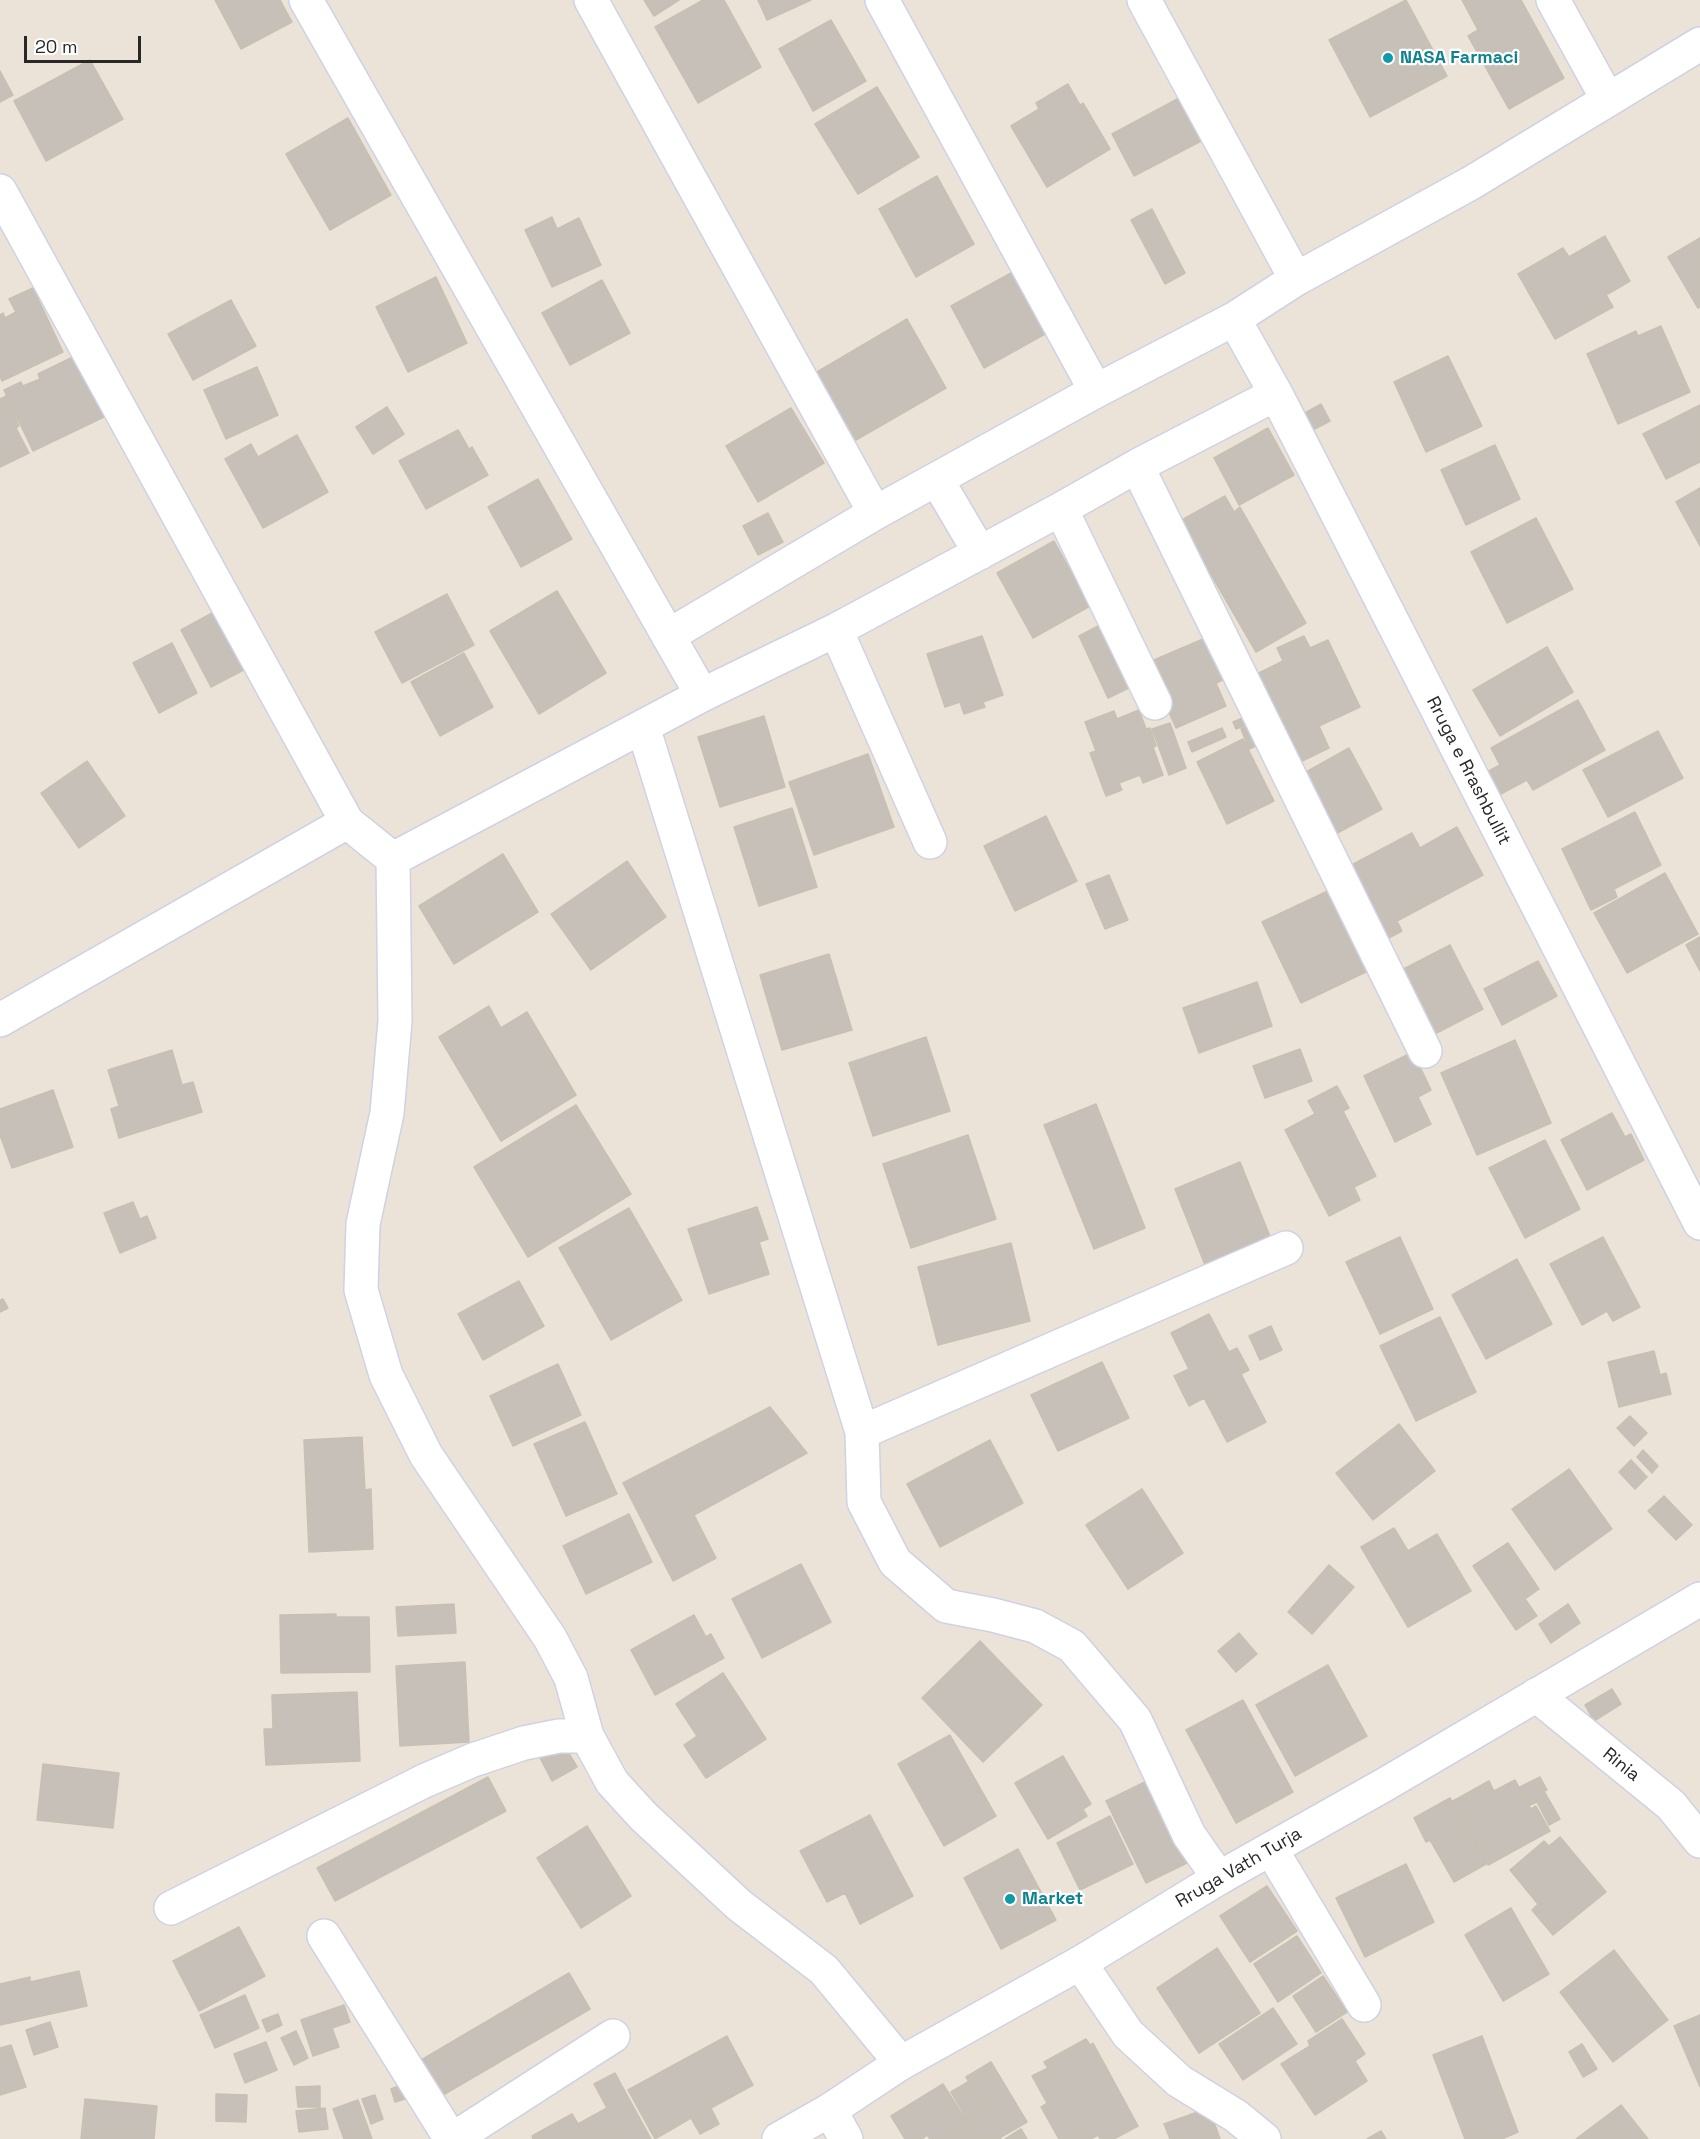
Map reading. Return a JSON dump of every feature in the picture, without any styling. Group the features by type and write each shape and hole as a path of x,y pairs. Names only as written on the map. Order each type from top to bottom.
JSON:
{"street":[{"path":"306,0 702,695"},
{"path":"591,0 875,513"},
{"path":"882,0 1096,391"},
{"path":"1144,0 1296,279"},
{"path":"1553,0 1608,100"},
{"path":"668,636 875,513 1096,391 1234,319 1296,279 1471,183 1700,44"},
{"path":"0,191 347,822 393,859"},
{"name":"Rruga e Rrashbullit","path":"1234,319 1276,394 1700,1223"},
{"path":"393,859 702,695 836,630 1137,466 1276,394"},
{"path":"1137,466 1425,1051"},
{"path":"937,480 980,553"},
{"path":"1061,509 1155,703"},
{"path":"836,630 930,842"},
{"path":"643,728 862,1432 864,1502 895,1562 946,1606 1035,1626 1071,1646 1134,1720 1189,1835 1219,1878"},
{"path":"0,1020 347,822"},
{"path":"393,859 395,1021 387,1113 363,1224 361,1290 386,1375 421,1445 550,1638 571,1678 587,1737 612,1782 643,1816 739,1905 825,1970 901,2063"},
{"path":"862,1432 1286,1248"},
{"name":"Rruga Vath Turja","path":"779,2139 830,2110 901,2063 1080,1963 1219,1878 1700,1599"},
{"name":"Rinia","path":"1536,1695 1671,1805 1700,1841"},
{"path":"171,1908 424,1781 473,1760 524,1743 559,1736 587,1737"},
{"path":"1271,1849 1364,2005"},
{"path":"324,1936 452,2139 613,2036"},
{"path":"1080,1963 1128,2034 1179,2081 1236,2116 1264,2139"},
{"path":"830,2110 846,2139"}],"building":[{"path":"215,0 280,0 292,22 241,49"},
{"path":"644,0 679,0 654,16"},
{"path":"703,0 724,0 761,67 698,103 655,27"},
{"path":"758,0 811,0 767,20"},
{"name":"NASA Farmaci","path":"1406,0 1447,76 1370,117 1329,40"},
{"path":"1462,0 1521,0 1564,78 1509,109 1468,36 1478,30"},
{"path":"831,20 866,81 813,111 779,49"},
{"path":"90,60 123,119 46,161 14,101"},
{"path":"0,71 13,95 0,102"},
{"path":"1068,84 1080,105 1083,103 1110,149 1047,187 1011,126 1039,109 1036,103"},
{"path":"877,87 919,157 858,194 815,124"},
{"path":"1183,96 1205,139 1134,176 1112,134"},
{"path":"348,118 391,195 330,230 286,154"},
{"path":"937,176 974,244 916,277 879,209"},
{"path":"1152,209 1185,273 1165,284 1131,220"},
{"path":"552,217 557,229 579,218 601,265 552,287 525,230"},
{"path":"1605,236 1630,281 1606,295 1613,307 1555,339 1518,274 1563,248 1569,257"},
{"path":"1700,238 1700,307 1698,308 1668,257"},
{"path":"1011,273 1045,334 984,368 951,306"},
{"path":"436,277 467,343 408,372 376,307"},
{"path":"602,280 630,333 570,365 542,313"},
{"path":"33,288 63,352 2,381 0,376 0,315 3,313 5,318 16,312 9,299"},
{"path":"231,300 256,346 193,380 168,334"},
{"path":"907,319 946,388 856,440 817,372"},
{"path":"1661,326 1690,392 1618,424 1587,354 1636,331 1638,336"},
{"path":"77,355 106,416 33,451 4,390 21,382 23,386 40,379 38,374"},
{"path":"1448,356 1482,426 1426,452 1394,382"},
{"path":"257,367 278,415 226,439 204,390"},
{"path":"6,396 19,426 16,428 29,453 0,467 0,399"},
{"path":"1321,404 1330,421 1307,433 1298,417"},
{"path":"1700,405 1700,462 1666,479 1643,434"},
{"path":"387,407 404,434 373,454 356,427"},
{"path":"791,408 824,463 758,502 726,446"},
{"path":"1268,428 1294,475 1239,505 1214,458"},
{"path":"458,430 469,449 472,447 488,475 426,509 399,461"},
{"path":"297,435 328,492 263,528 225,459 251,444 258,457"},
{"path":"1495,445 1520,499 1466,525 1441,470"},
{"path":"538,479 572,539 521,567 488,507"},
{"path":"1700,488 1700,546 1676,502"},
{"path":"1225,496 1234,512 1240,507 1306,623 1256,652 1180,521"},
{"path":"768,513 783,542 758,555 743,526"},
{"path":"1536,518 1573,589 1507,623 1471,552"},
{"path":"1054,541 1090,606 1033,638 997,573"},
{"path":"557,591 606,673 539,714 490,631"},
{"path":"447,594 474,645 402,683 375,632"},
{"path":"225,606 255,664 211,687 181,630"},
{"path":"1104,623 1133,686 1108,698 1079,636"},
{"path":"982,636 1003,695 983,702 985,707 964,714 960,702 945,707 927,654"},
{"path":"1210,636 1219,655 1213,658 1223,680 1216,683 1226,706 1176,728 1147,663"},
{"path":"1304,636 1310,648 1328,640 1360,707 1319,726 1329,748 1298,763 1257,674 1283,661 1277,648"},
{"path":"172,643 197,693 159,713 133,663"},
{"path":"1547,647 1573,692 1500,736 1473,690"},
{"path":"464,653 493,707 440,736 411,682"},
{"path":"1578,700 1605,750 1533,790 1527,780 1497,796 1485,773 1500,765 1491,748"},
{"path":"1139,710 1146,729 1150,728 1156,746 1153,747 1163,775 1143,783 1140,775 1119,783 1122,790 1106,796 1090,753 1096,751 1085,722 1114,711 1117,719"},
{"path":"1252,714 1255,721 1236,729 1233,722"},
{"path":"764,716 785,787 720,807 698,737"},
{"path":"1256,722 1265,742 1249,749 1241,729"},
{"path":"1170,723 1186,768 1169,775 1152,729"},
{"path":"1222,728 1226,737 1192,752 1188,742"},
{"path":"1658,731 1683,778 1608,817 1583,770"},
{"path":"1243,739 1274,801 1227,824 1197,762"},
{"path":"1349,748 1382,809 1330,837 1297,777"},
{"path":"868,754 894,827 814,855 789,782"},
{"path":"87,761 125,816 79,848 41,793"},
{"path":"792,808 817,887 759,906 734,827"},
{"path":"1635,812 1661,865 1614,889 1617,897 1591,910 1562,849"},
{"path":"1046,816 1077,881 1015,911 984,846"},
{"path":"1457,827 1483,875 1397,921 1402,931 1383,941 1344,869 1412,833 1420,848"},
{"path":"503,854 538,912 454,964 419,906"},
{"path":"627,861 666,917 591,970 551,914"},
{"path":"1665,873 1698,934 1627,973 1594,913"},
{"path":"1109,875 1128,920 1105,929 1086,884"},
{"path":"1332,889 1370,970 1301,1003 1262,922"},
{"path":"1700,937 1700,971 1686,945"},
{"path":"1450,945 1483,1009 1425,1039 1392,975"},
{"path":"829,954 852,1030 782,1050 760,975"},
{"path":"1538,961 1557,996 1502,1025 1484,989"},
{"path":"1257,982 1272,1026 1199,1053 1183,1008"},
{"path":"489,1006 501,1028 527,1012 576,1095 501,1141 439,1037"},
{"path":"926,1037 950,1111 873,1136 849,1063"},
{"path":"1515,1040 1551,1123 1477,1155 1441,1073"},
{"path":"1300,1049 1312,1081 1265,1098 1253,1066"},
{"path":"172,1050 182,1085 193,1082 202,1112 119,1138 111,1109 119,1106 108,1070"},
{"path":"1413,1052 1431,1090 1418,1097 1431,1124 1395,1142 1364,1076"},
{"path":"1337,1086 1349,1108 1343,1111 1376,1176 1354,1187 1360,1200 1329,1216 1285,1130 1315,1114 1308,1101"},
{"path":"53,1090 73,1147 12,1168 0,1135 0,1109"},
{"path":"1096,1104 1145,1228 1094,1249 1044,1125"},
{"path":"576,1105 631,1194 528,1257 474,1167"},
{"path":"1612,1113 1625,1137 1631,1134 1644,1160 1587,1190 1561,1140"},
{"path":"968,1135 996,1219 911,1248 883,1164"},
{"path":"1545,1140 1580,1209 1525,1238 1489,1168"},
{"path":"1240,1162 1273,1244 1207,1270 1175,1189"},
{"path":"133,1202 140,1219 147,1216 156,1238 120,1253 104,1213"},
{"path":"757,1207 768,1239 759,1242 769,1274 709,1294 688,1229"},
{"path":"629,1208 682,1300 611,1340 559,1248"},
{"path":"1400,1237 1433,1309 1380,1334 1346,1262"},
{"path":"1603,1237 1640,1307 1613,1321 1607,1311 1582,1325 1550,1264"},
{"path":"1011,1243 1030,1321 938,1345 918,1267"},
{"path":"1517,1259 1552,1324 1486,1359 1452,1295"},
{"path":"519,1281 544,1326 483,1360 458,1314"},
{"path":"3,1299 8,1308 0,1312 0,1300"},
{"path":"1209,1314 1229,1352 1237,1348 1249,1370 1241,1374 1266,1422 1227,1442 1204,1398 1189,1406 1174,1376 1189,1369 1171,1333"},
{"path":"1440,1317 1476,1392 1416,1421 1380,1346"},
{"path":"1271,1326 1282,1350 1260,1360 1249,1336"},
{"path":"1654,1351 1660,1375 1666,1373 1671,1394 1619,1407 1608,1362"},
{"path":"1102,1362 1129,1418 1058,1451 1031,1395"},
{"path":"558,1364 581,1415 513,1446 490,1396"},
{"path":"770,1407 807,1453 694,1515 716,1558 673,1581 623,1483"},
{"path":"1630,1416 1647,1433 1634,1446 1617,1428"},
{"path":"585,1422 617,1494 566,1516 534,1444"},
{"path":"1399,1424 1435,1471 1373,1520 1336,1473"},
{"path":"362,1437 365,1490 371,1489 373,1549 309,1552 304,1440"},
{"path":"990,1440 1023,1503 940,1547 907,1484"},
{"path":"1643,1450 1658,1466 1652,1473 1637,1457"},
{"path":"1631,1460 1647,1477 1635,1489 1619,1472"},
{"path":"1569,1469 1612,1529 1555,1570 1512,1509"},
{"path":"1142,1489 1183,1553 1128,1589 1086,1525"},
{"path":"1664,1496 1692,1525 1676,1540 1648,1511"},
{"path":"629,1514 652,1562 586,1594 563,1546"},
{"path":"1394,1528 1408,1551 1437,1534 1471,1591 1408,1627 1361,1547"},
{"path":"1508,1543 1539,1589 1525,1599 1537,1616 1516,1630 1473,1566"},
{"path":"801,1564 831,1622 762,1658 732,1599"},
{"path":"1329,1565 1354,1587 1312,1634 1288,1612"},
{"path":"454,1604 456,1633 398,1636 396,1607"},
{"path":"1568,1604 1580,1623 1551,1643 1539,1624"},
{"path":"336,1614 336,1617 369,1617 370,1672 281,1673 280,1615"},
{"path":"694,1615 706,1637 711,1634 724,1658 655,1695 631,1650"},
{"path":"1239,1633 1257,1654 1236,1672 1218,1651"},
{"path":"980,1641 1042,1705 983,1762 922,1698"},
{"path":"465,1662 469,1742 400,1746 396,1666"},
{"path":"1328,1665 1367,1736 1295,1776 1256,1705"},
{"path":"723,1673 766,1739 706,1778 684,1745 697,1736 676,1704"},
{"path":"1612,1689 1621,1704 1594,1721 1585,1705"},
{"path":"357,1692 360,1761 266,1765 264,1729 273,1729 272,1695"},
{"path":"1243,1700 1293,1792 1236,1823 1186,1730"},
{"path":"950,1735 996,1816 944,1846 898,1764"},
{"path":"567,1750 577,1767 552,1781 538,1754"},
{"path":"1063,1756 1091,1804 1083,1809 1087,1816 1048,1839 1015,1783"},
{"path":"43,1764 119,1773 113,1828 37,1820"},
{"path":"488,1777 506,1811 335,1901 317,1868"},
{"path":"1540,1777 1547,1790 1544,1791 1560,1819 1549,1825 1537,1802 1530,1805 1520,1787"},
{"path":"1515,1780 1531,1809 1536,1806 1550,1831 1488,1865 1453,1801 1489,1781 1494,1791"},
{"path":"1147,1781 1187,1863 1146,1883 1106,1801"},
{"path":"1450,1798 1486,1864 1454,1882 1430,1840 1426,1842 1414,1818"},
{"path":"870,1815 913,1896 860,1924 845,1893 827,1902 800,1851"},
{"path":"1110,1816 1133,1864 1080,1890 1057,1843"},
{"path":"587,1826 631,1896 581,1928 537,1858"},
{"path":"1560,1837 1606,1892 1553,1935 1532,1910 1538,1904 1510,1870 1544,1841 1549,1846"},
{"name":"Market","path":"1018,1849 1056,1920 1001,1949 964,1878"},
{"path":"1406,1864 1434,1922 1365,1957 1336,1898"},
{"path":"1267,1886 1297,1931 1250,1962 1220,1916"},
{"path":"1511,1908 1549,1974 1503,2001 1465,1935"},
{"path":"239,1927 265,1976 199,2011 173,1961"},
{"path":"1297,1936 1321,1973 1278,2002 1254,1964"},
{"path":"1217,1948 1260,2013 1199,2053 1157,1988"},
{"path":"1614,1950 1668,2020 1613,2062 1560,1992"},
{"path":"79,1971 87,2006 0,2025 0,1984 30,1977 30,1982"},
{"path":"569,1973 590,2009 438,2098 416,2063"},
{"path":"1323,1976 1347,2012 1316,2032 1293,1996"},
{"path":"245,1995 259,2028 215,2048 200,2015"},
{"path":"344,2005 350,2022 332,2028 339,2047 313,2056 301,2020"},
{"path":"1273,2008 1297,2044 1243,2080 1219,2044"},
{"path":"278,2014 282,2025 267,2032 262,2020"},
{"path":"1700,2015 1700,2087 1674,2026"},
{"path":"1342,2019 1365,2054 1355,2061 1367,2081 1315,2115 1281,2064 1310,2046 1308,2041"},
{"path":"50,2022 58,2047 34,2055 26,2030"},
{"path":"296,2031 308,2058 294,2065 281,2038"},
{"path":"727,2036 753,2085 711,2108 719,2124 700,2134 691,2118 655,2139 628,2090"},
{"path":"1482,2036 1518,2132 1502,2139 1465,2139 1433,2055"},
{"path":"1086,2039 1090,2045 1093,2043 1138,2126 1114,2139 1100,2139 1098,2135 1091,2139 1059,2139 1041,2107 1047,2103 1032,2076 1048,2068 1044,2062"},
{"path":"266,2042 277,2070 245,2083 234,2054"},
{"path":"1582,2044 1597,2069 1583,2077 1569,2052"},
{"path":"11,2045 26,2087 0,2095 0,2048"},
{"path":"991,2062 1027,2122 1001,2137 966,2077"},
{"path":"615,2073 651,2139 533,2139 532,2136 572,2114 578,2124 607,2108 594,2084"},
{"path":"968,2082 1000,2139 979,2139 951,2092"},
{"path":"943,2084 978,2139 930,2139 927,2135 922,2139 905,2139 891,2116"},
{"path":"401,2085 405,2099 395,2102 391,2089"},
{"path":"320,2086 320,2107 298,2107 296,2087"},
{"path":"216,2094 247,2095 246,2122 216,2121"},
{"path":"375,2095 383,2119 371,2124 362,2099"},
{"path":"85,2099 157,2106 154,2139 81,2139"},
{"path":"358,2100 372,2139 344,2139 333,2109"},
{"path":"1621,2105 1648,2139 1576,2139"},
{"path":"325,2108 328,2129 299,2132 296,2111"},
{"path":"1209,2108 1220,2139 1170,2139 1164,2124"},
{"path":"1021,2129 1027,2139 1005,2139"},
{"path":"1381,2131 1386,2139 1367,2139"}],"place":[{"name":"NASA Farmaci","path":"1388,58"},
{"name":"Market","path":"1010,1899"}]}
